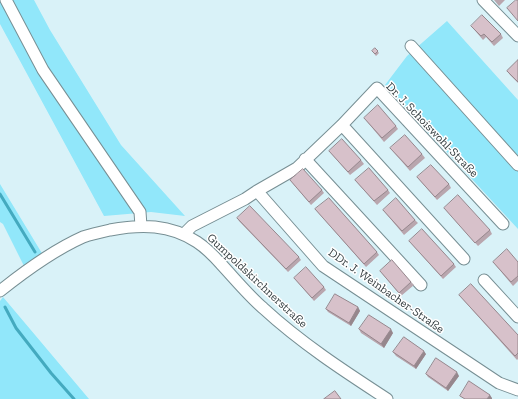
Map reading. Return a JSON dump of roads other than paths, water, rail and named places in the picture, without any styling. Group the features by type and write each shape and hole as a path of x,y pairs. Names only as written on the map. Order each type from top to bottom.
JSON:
{"street":[{"path":"6,0 43,70 140,212 141,226"},
{"path":"483,0 518,36"},
{"path":"411,46 518,165"},
{"name":"Dr. J. Schoiswohl-Straße","path":"184,234 192,226 245,199 297,168 342,125 377,88 503,224"},
{"path":"342,125 464,259"},
{"path":"306,160 421,284"},
{"name":"DDr. J. Weinbacher-Straße","path":"257,191 323,266 499,383 518,390"},
{"name":"Gumpoldskirchnerstraße","path":"0,291 52,253 84,237 122,228 141,226 158,227 184,234 209,252 262,307 295,336 387,399"},
{"path":"484,280 518,316"}],"waterway":[{"path":"0,194 35,252"},
{"path":"5,307 16,328 51,373 74,399"}]}
